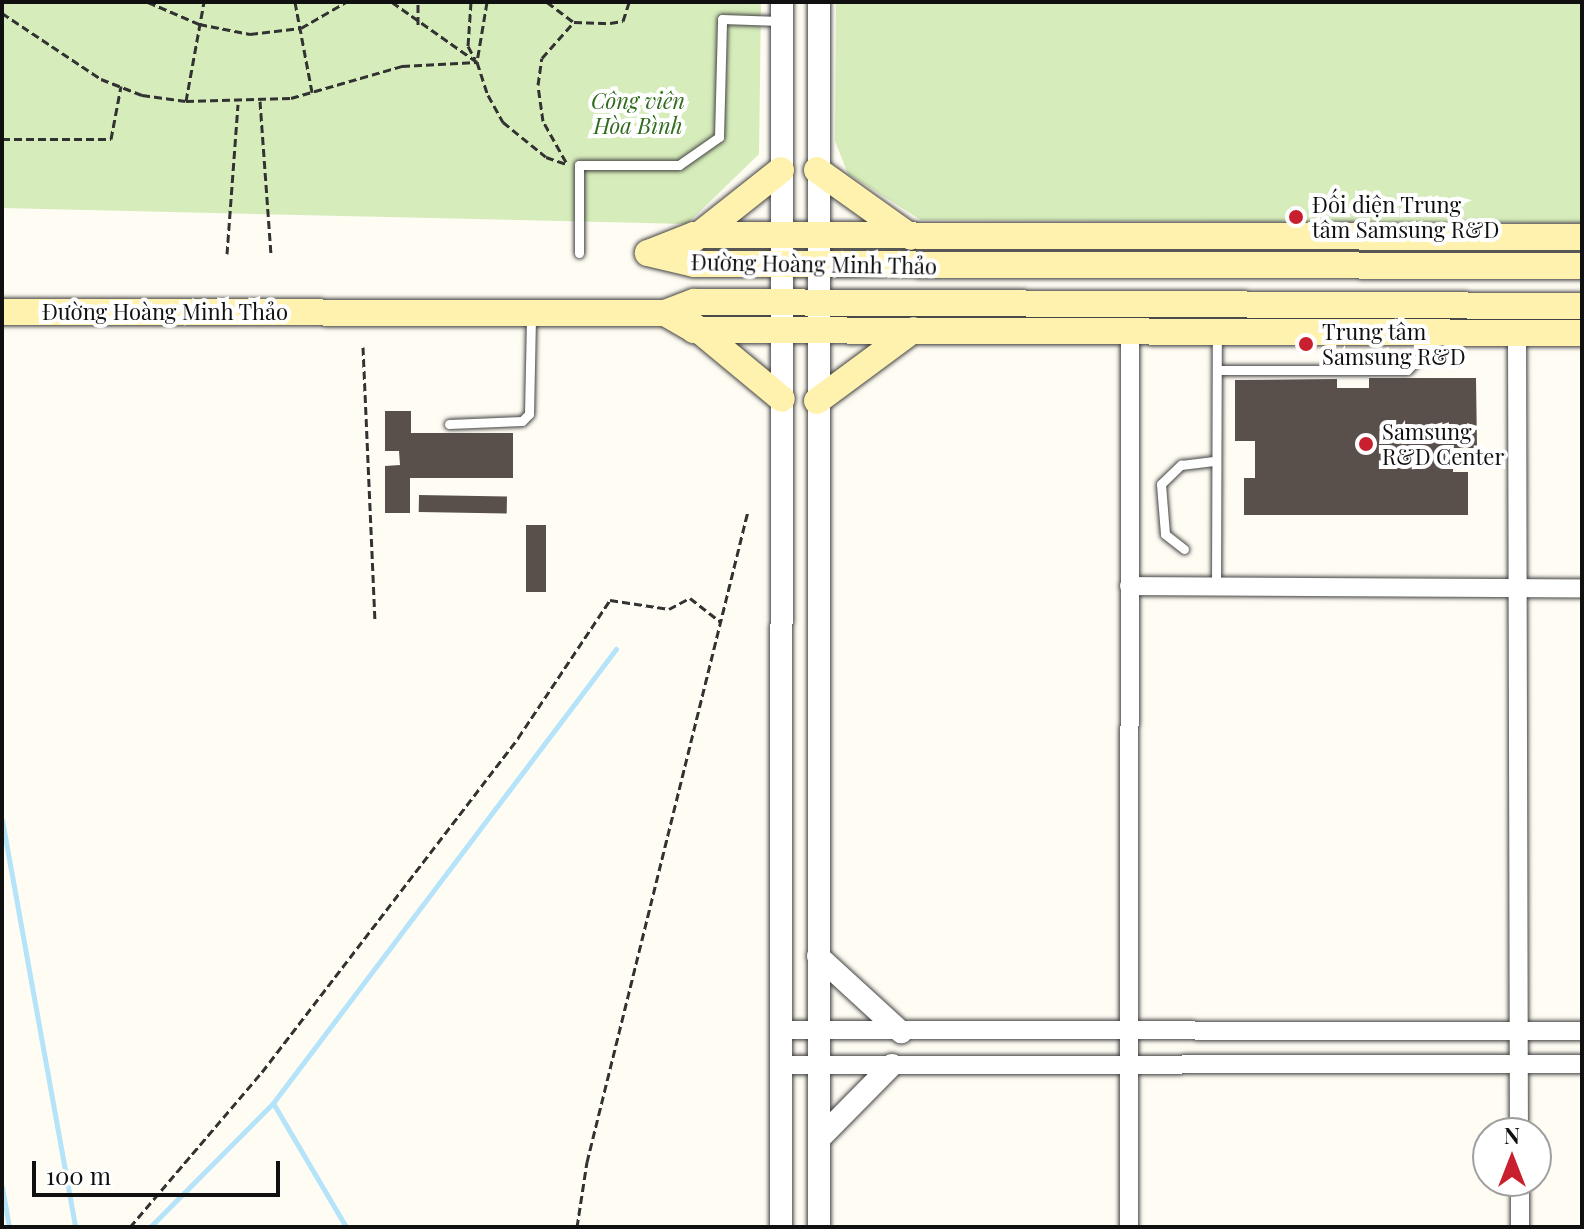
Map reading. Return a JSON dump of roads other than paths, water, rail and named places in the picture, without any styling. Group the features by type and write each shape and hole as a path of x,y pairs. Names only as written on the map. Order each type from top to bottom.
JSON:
{"main road":[{"path":"694,330 694,235 781,170"},
{"path":"817,170 911,237 911,267"},
{"name":"Đường Hoàng Minh Thảo","path":"1582,237 694,235 648,253 694,264 911,267 1582,266"},
{"name":"Đường Hoàng Minh Thảo","path":"2,312 665,313 694,302 1582,306"},
{"path":"913,305 913,332"},
{"path":"665,313 694,330 782,399"},
{"path":"694,330 1582,333"},
{"path":"817,401 913,332"}],"street":[{"path":"819,2 819,1227"},
{"path":"781,1227 782,12"},
{"path":"1129,1227 1130,332"},
{"path":"1517,333 1519,1117"},
{"path":"1129,586 1582,588"},
{"path":"818,956 901,1032"},
{"path":"782,1030 1582,1031"},
{"path":"782,1065 1582,1064"},
{"path":"819,1139 892,1065"},
{"path":"1520,1197 1520,1227"}],"lane":[{"path":"579,253 574,165 679,165 719,137 722,19 782,12"},
{"path":"449,424 522,421 529,414 531,314"},
{"path":"1216,586 1217,332"},
{"path":"1217,370 1407,370 1442,333"},
{"path":"1184,549 1165,534 1161,484 1181,465 1216,461"}],"waterway":[{"path":"150,1227 273,1103 616,649"},
{"path":"2,820 75,1227"},
{"path":"273,1103 346,1227"},
{"path":"2,1187 9,1227"}],"place":[{"name":"Đối diện Trung tâm Samsung R&D","path":"1296,217"},
{"name":"Trung tâm Samsung R&D","path":"1306,344"},
{"name":"Samsung R&D Center","path":"1366,444"}],"park label":[{"name":"Công viên Hòa Bình","path":"638,112"}]}
